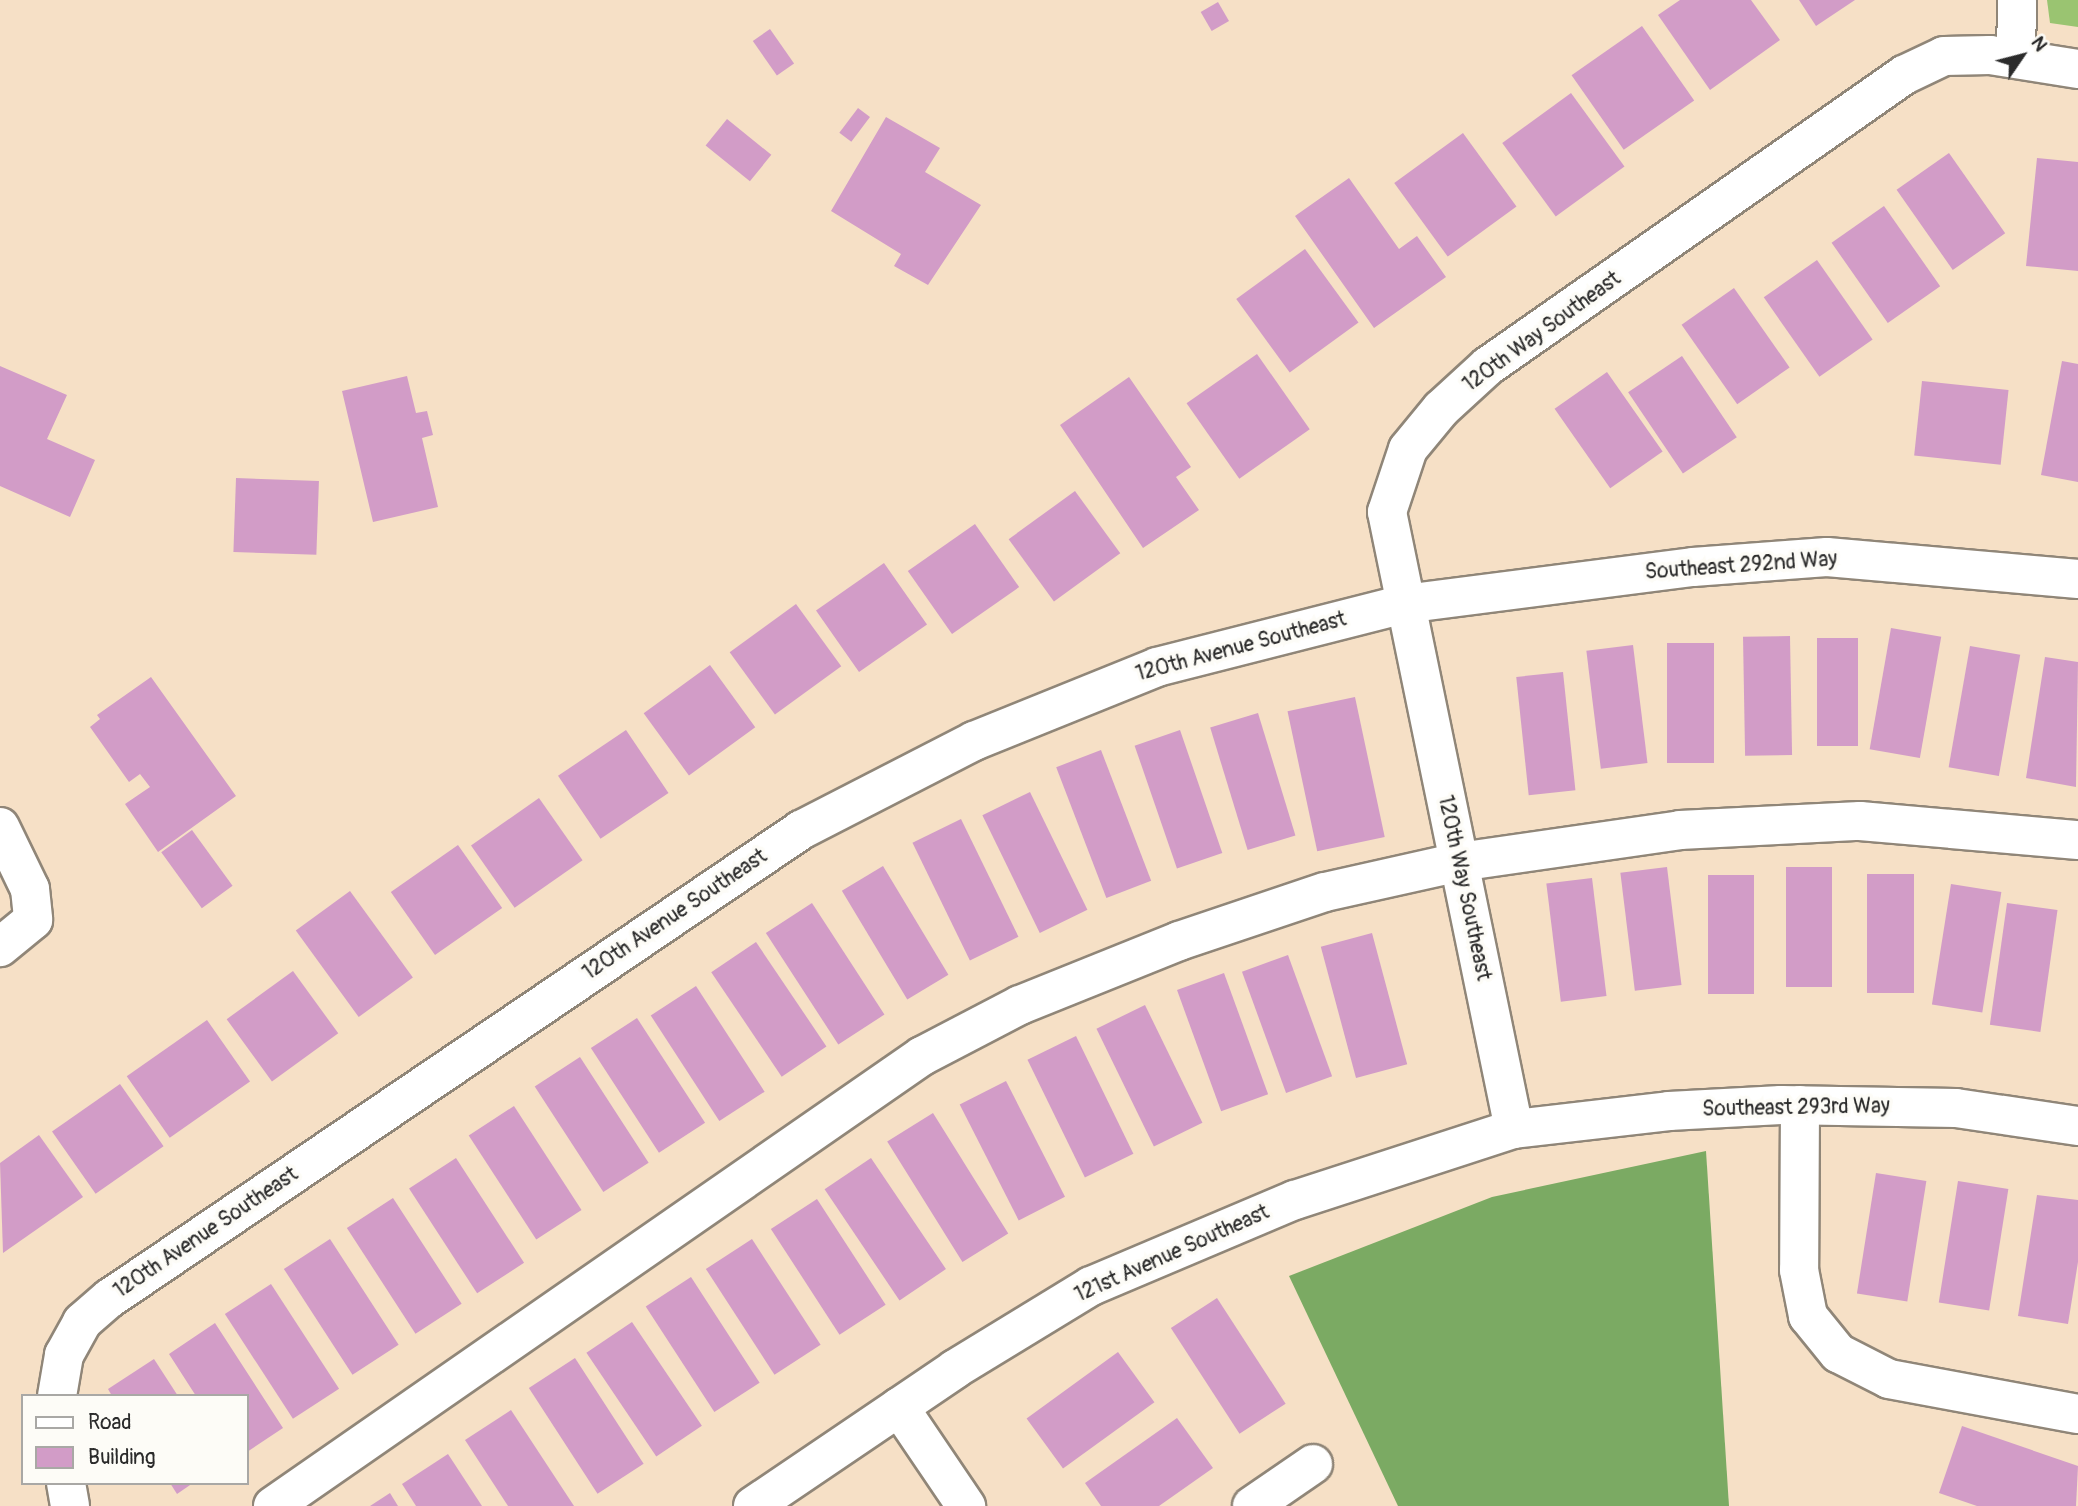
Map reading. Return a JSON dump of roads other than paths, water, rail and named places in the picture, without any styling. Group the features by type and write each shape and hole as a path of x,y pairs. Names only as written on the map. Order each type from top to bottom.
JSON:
{"street":[{"path":"2016,58 2017,0"},
{"name":"120th Way Southeast","path":"1514,1129 1387,512 1395,478 1408,449 1441,409 1488,366 1904,75 1944,56 2016,58 2078,69"},
{"name":"Southeast 292nd Way","path":"1404,604 1693,567 1827,557 2078,579"},
{"name":"120th Avenue Southeast","path":"57,1394 64,1355 82,1322 110,1298 802,830 974,741 1157,667 1404,604"},
{"path":"273,1506 922,1056 1020,1005 1179,941 1325,892 1459,862 1680,830 1860,821 2078,841"},
{"path":"0,827 30,889 33,920 0,947"},
{"path":"1800,1105 1799,1269 1808,1316 1838,1353 1889,1379 2078,1414"},
{"name":"Southeast 293rd Way","path":"1514,1129 1669,1111 1800,1105 1956,1108 2078,1126"},
{"name":"121st Avenue Southeast","path":"753,1506 899,1407 1091,1286 1166,1252 1295,1200 1514,1129"},
{"path":"899,1407 966,1506"},
{"path":"1252,1506 1313,1464"},
{"path":"66,1485 70,1506"}]}
